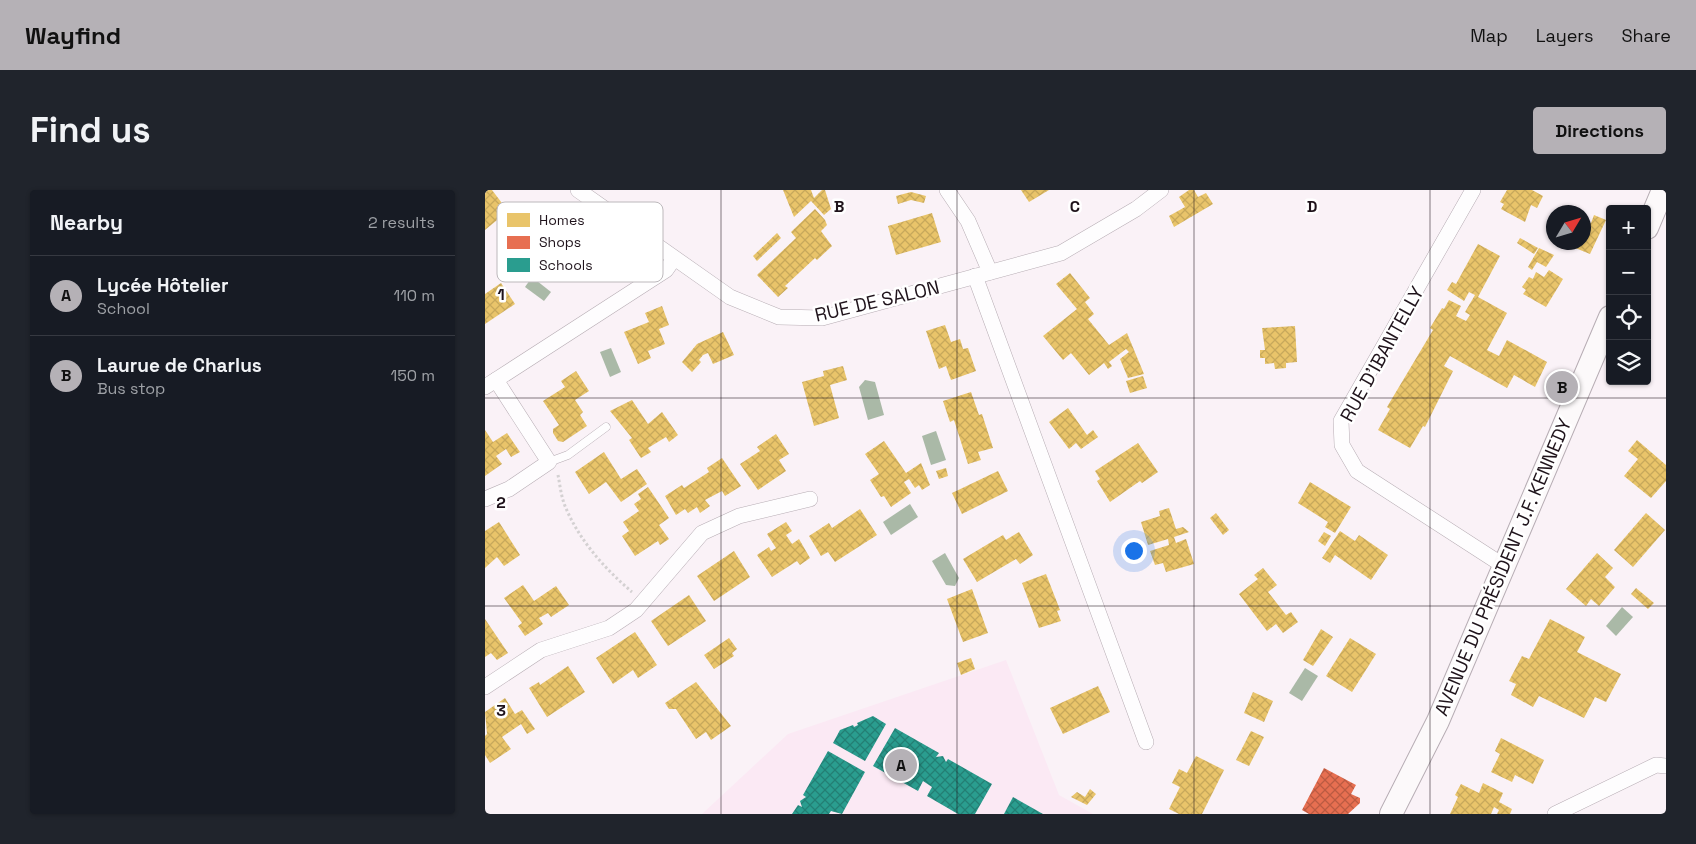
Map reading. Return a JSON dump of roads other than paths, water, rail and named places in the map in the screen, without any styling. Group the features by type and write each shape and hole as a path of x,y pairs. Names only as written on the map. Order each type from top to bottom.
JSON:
{"street":[{"name":"RUE DE SALON","path":"579,190 595,202"},
{"path":"947,190 968,222 990,272"},
{"name":"RUE DE SALON","path":"663,253 729,297 779,317 823,318 1061,253 1136,208 1161,190"},
{"name":"RUE D'IBANTELLY","path":"1473,190 1341,421 1343,445 1357,471 1504,566"},
{"path":"1651,218 1663,190"},
{"path":"663,271 673,260"},
{"path":"975,276 1146,742"},
{"path":"485,499 509,489 549,462 491,384 647,282"},
{"name":"AVENUE DU PRÉSIDENT J.F. KENNEDY","path":"1391,814 1438,721 1606,326"},
{"path":"485,688 541,650 609,628 636,610 702,533 739,516 810,499"},
{"path":"1555,814 1656,765 1666,766"}],"lane":[{"path":"549,462 568,455 606,427"}],"place":[{"name":"Laurue de Charlus","path":"1562,387"},
{"name":"Lycée Hôtelier","path":"901,765"}]}
